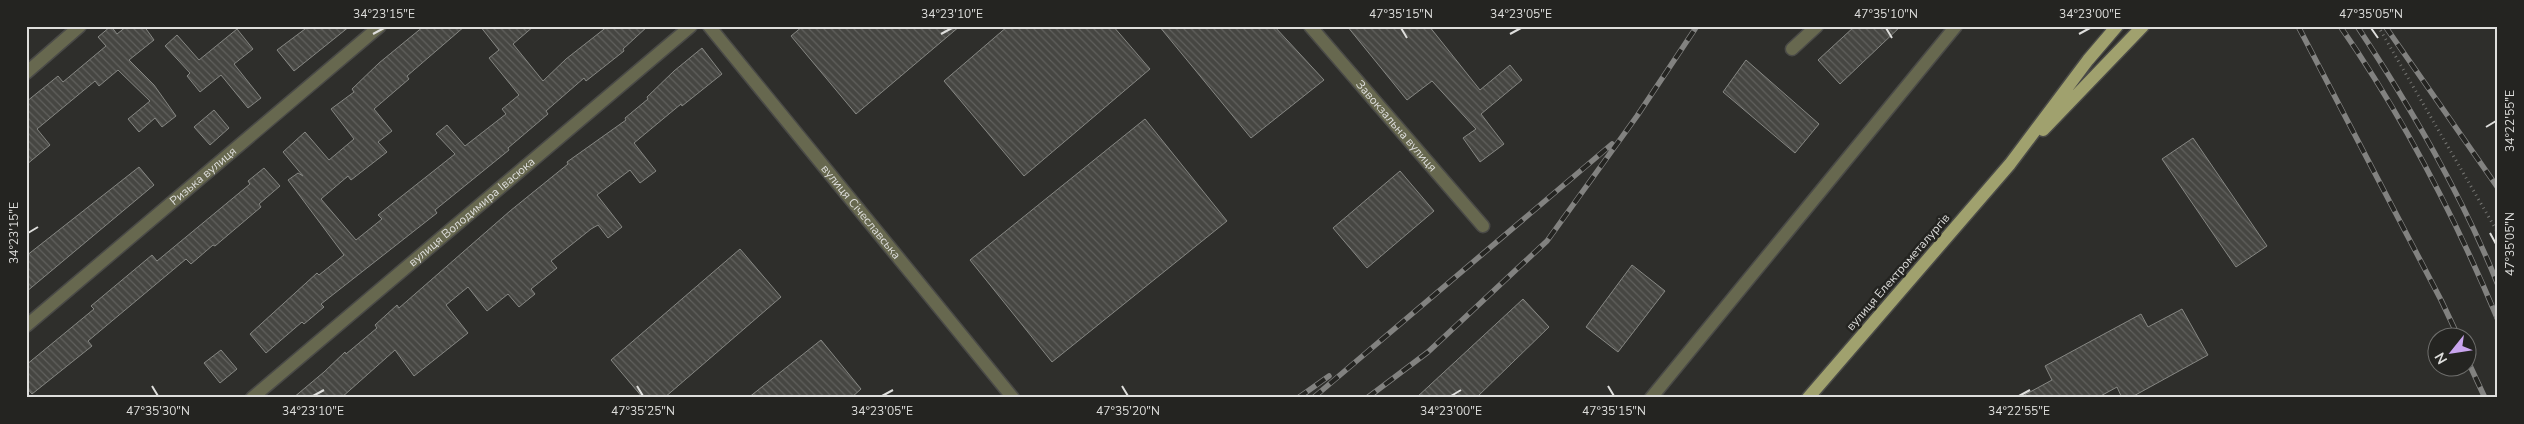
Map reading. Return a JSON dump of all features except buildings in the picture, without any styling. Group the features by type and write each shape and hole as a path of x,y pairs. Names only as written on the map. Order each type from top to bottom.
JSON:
{"main road":[{"path":"2010,164 2143,26"},
{"path":"2010,164 2088,60 2115,28"},
{"name":"вулиця Електрометалургів","path":"1808,398 2010,164"}],"street":[{"path":"26,73 80,26"},
{"name":"Ризька вулиця","path":"26,326 380,26"},
{"name":"вулиця Володимира Івасюка","path":"252,398 691,26"},
{"name":"вулиця Січеславська","path":"709,26 1013,398"},
{"name":"Завокзальна вулиця","path":"1310,26 1483,226"},
{"path":"1792,49 1817,26"},
{"path":"1651,398 1956,26"}],"path":[{"path":"2378,26 2498,233"}],"railway":[{"path":"1367,398 1428,352 1547,241 1637,116 1697,26"},
{"path":"2298,26 2453,326"},
{"path":"2340,26 2386,96 2427,169 2464,244 2498,320"},
{"path":"2357,26 2397,88 2434,152 2468,217 2498,285"},
{"path":"2385,26 2498,188"},
{"path":"1313,398 1612,144"},
{"path":"1298,398 1329,376"},
{"path":"2475,376 2485,398"}]}
